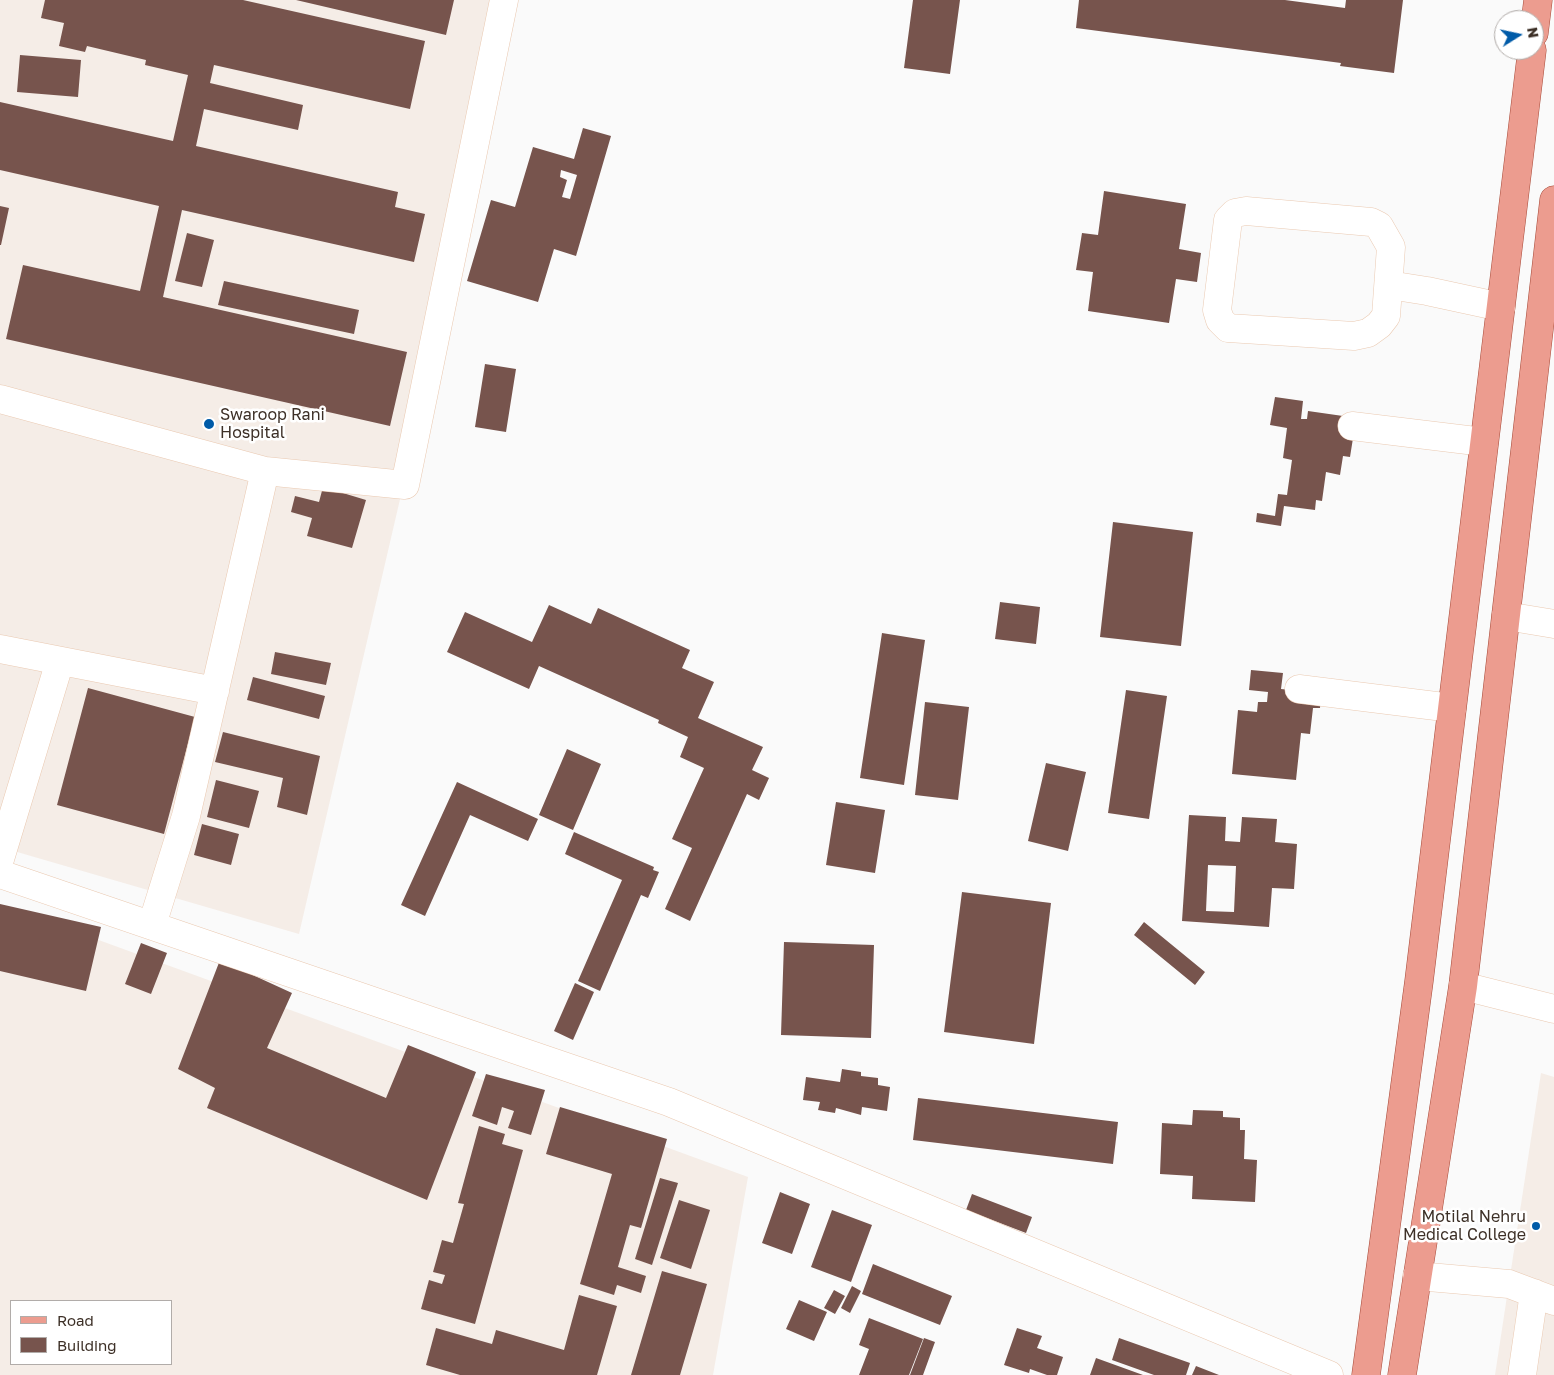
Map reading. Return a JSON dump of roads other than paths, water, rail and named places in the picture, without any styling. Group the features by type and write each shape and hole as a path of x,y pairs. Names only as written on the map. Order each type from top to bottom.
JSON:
{"main road":[{"path":"1366,1375 1417,990 1531,60"},
{"path":"1402,1375 1463,986 1554,200"}],"street":[{"path":"0,399 265,471 405,485 504,0"},
{"path":"1246,211 1371,222 1379,226 1391,247 1389,285 1386,316 1379,325 1368,333 1354,336 1228,328 1220,320 1216,310 1228,220 1235,212 1246,211"},
{"path":"1389,285 1427,290 1501,307"},
{"path":"1352,426 1484,442"},
{"path":"152,925 186,816 265,471"},
{"path":"1506,616 1554,624"},
{"path":"0,649 215,691"},
{"path":"0,859 60,661"},
{"path":"1299,689 1452,708"},
{"path":"0,874 670,1102 1329,1375"},
{"path":"1463,986 1554,1009"},
{"path":"1417,1276 1509,1284 1544,1297 1522,1375"}],"place":[{"name":"Swaroop Rani Hospital","path":"209,424"},
{"name":"Motilal Nehru Medical College","path":"1536,1226"}]}
